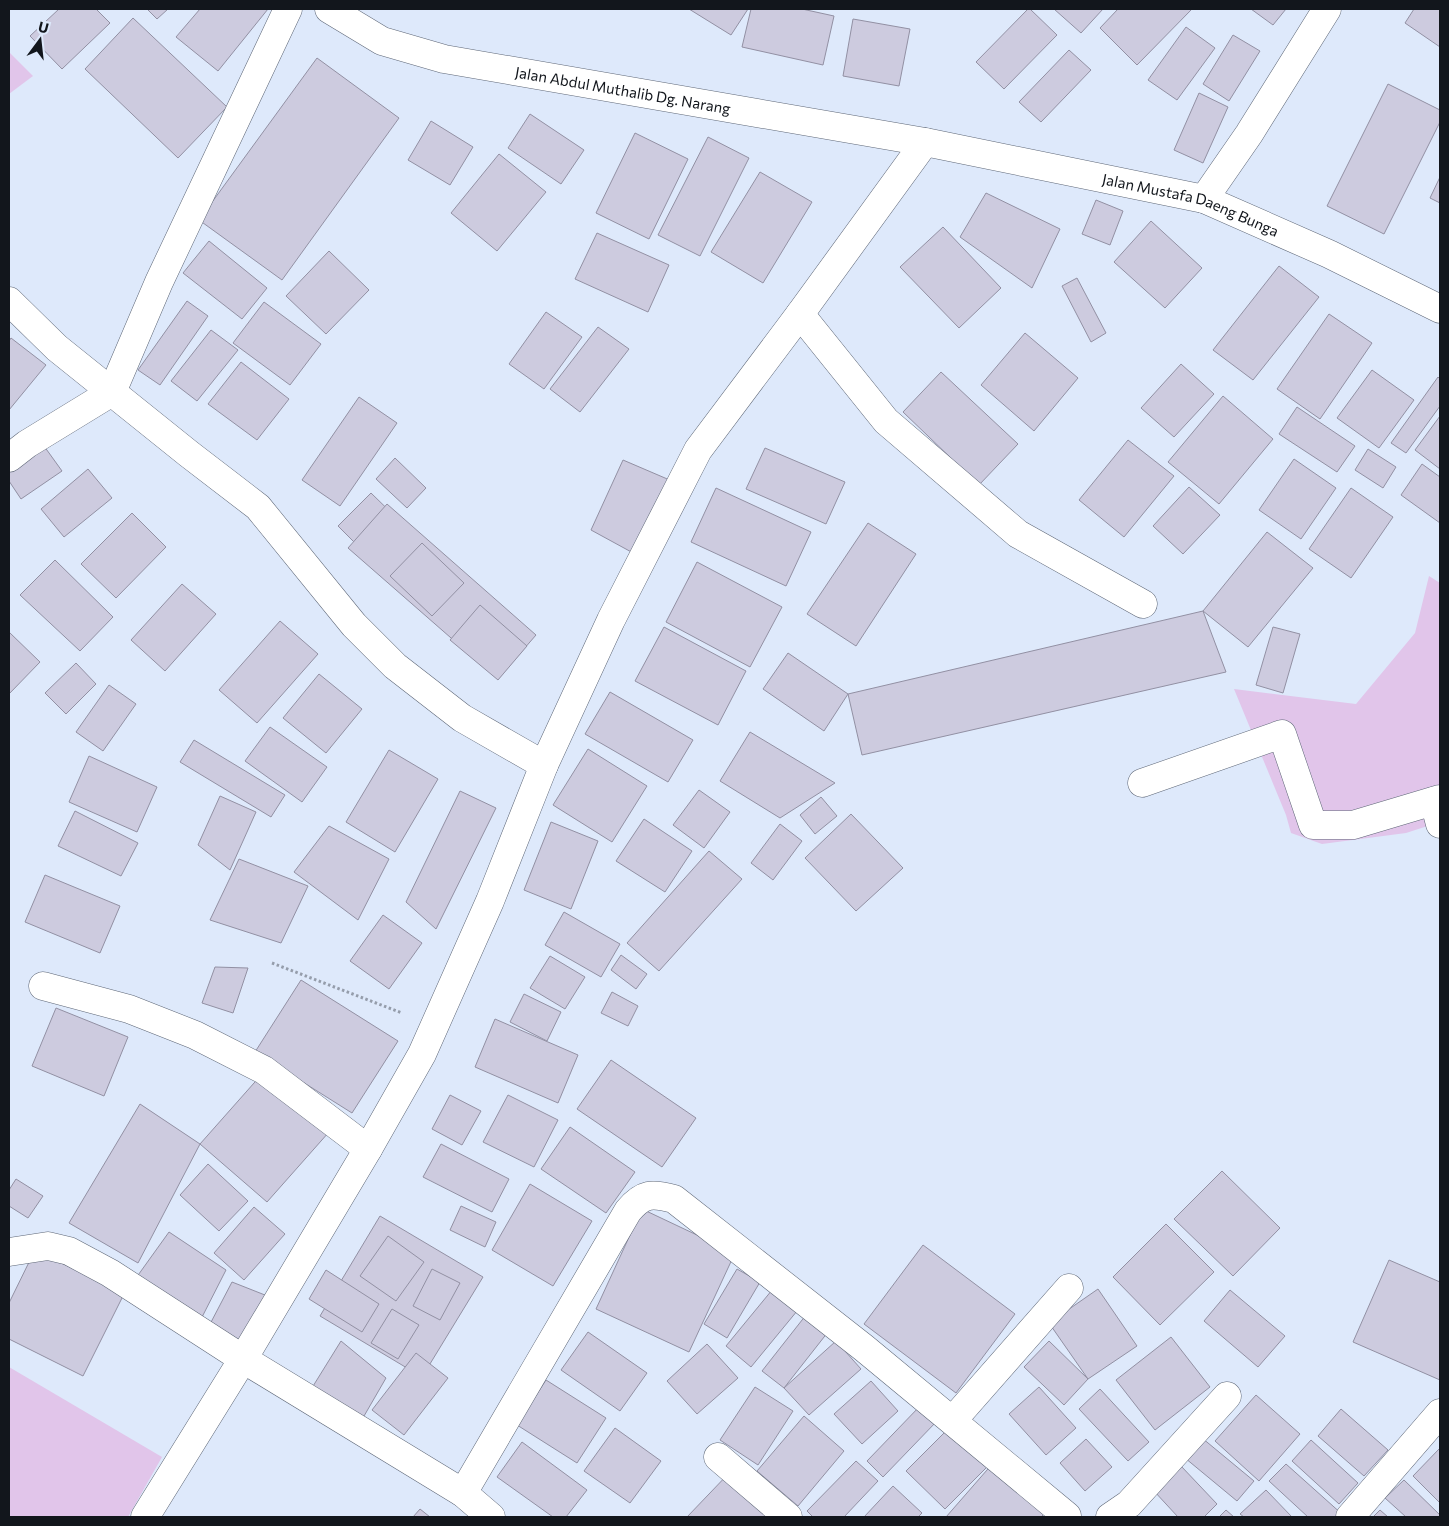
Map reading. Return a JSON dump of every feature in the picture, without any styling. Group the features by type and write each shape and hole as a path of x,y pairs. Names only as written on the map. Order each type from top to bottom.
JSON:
{"street":[{"path":"9,458 27,444 112,392 159,282 288,9"},
{"name":"Jalan Abdul Muthalib Dg. Narang","path":"329,9 382,41 444,59 925,142"},
{"path":"1204,199 1250,134 1327,9"},
{"path":"145,1517 243,1359 368,1149 422,1054 490,901 544,764 611,620 698,450 925,142"},
{"name":"Jalan Mustafa Daeng Bunga","path":"925,142 1204,199 1329,254 1440,309"},
{"path":"9,301 57,348 258,507 354,625 396,666 462,718 544,764"},
{"path":"800,314 886,421 1018,534 1143,604"},
{"path":"1142,783 1282,734 1313,825 1353,825 1438,808"},
{"path":"43,986 129,1009 195,1035 264,1070 368,1149"},
{"path":"463,1493 628,1211 638,1199 652,1195 674,1199 953,1420 1067,1517"},
{"path":"9,1252 48,1246 70,1251 110,1273 243,1359 463,1493 491,1517"},
{"path":"953,1420 1069,1288"},
{"path":"1110,1517 1129,1504 1227,1396"},
{"path":"1350,1517 1440,1414"},
{"path":"718,1457 788,1517"}],"path":[{"path":"272,963 435,1025"}],"shaded area":[{"path":"9,52 33,76 9,94"},
{"path":"1429,576 1440,583 1440,822 1406,833 1322,844 1291,833 1286,815 1234,689 1356,704 1415,633"},
{"path":"9,1367 162,1457 128,1517 9,1517"}],"building":[{"path":"59,9 96,9 110,23 62,69 30,36"},
{"path":"147,9 168,9 157,19"},
{"path":"200,9 268,9 218,71 176,37"},
{"path":"689,9 748,9 731,35"},
{"path":"751,9 802,9 834,16 823,65 742,47"},
{"path":"1028,9 1057,35 1004,89 976,62"},
{"path":"1054,9 1103,9 1081,33"},
{"path":"1118,9 1192,9 1137,65 1100,28"},
{"path":"1251,9 1286,9 1273,25"},
{"path":"1414,9 1440,9 1440,47 1405,23"},
{"path":"133,18 227,107 178,158 85,69"},
{"path":"853,19 910,29 899,86 843,76"},
{"path":"1186,27 1215,48 1177,100 1148,80"},
{"path":"1233,35 1260,51 1229,101 1203,84"},
{"path":"1069,50 1091,70 1041,122 1019,102"},
{"path":"317,58 399,118 282,280 199,220"},
{"path":"1388,84 1440,110 1440,122 1384,234 1327,206"},
{"path":"1199,93 1228,107 1203,163 1174,150"},
{"path":"530,114 584,150 561,184 508,148"},
{"path":"431,121 473,147 450,185 408,160"},
{"path":"635,133 688,159 649,239 596,213"},
{"path":"708,137 749,158 700,256 658,235"},
{"path":"499,154 546,192 497,251 451,213"},
{"path":"760,172 812,202 763,283 711,252"},
{"path":"1440,177 1440,203 1430,198"},
{"path":"986,193 1060,229 1032,288 960,237"},
{"path":"1096,200 1123,211 1110,245 1082,234"},
{"path":"1151,221 1202,268 1165,308 1114,262"},
{"path":"943,227 1001,288 959,328 900,267"},
{"path":"597,233 669,265 648,312 575,279"},
{"path":"209,241 267,288 242,319 183,273"},
{"path":"329,251 369,290 326,334 286,296"},
{"path":"1279,266 1319,297 1253,380 1213,350"},
{"path":"1077,278 1106,333 1091,342 1062,286"},
{"path":"187,301 208,316 160,385 138,370"},
{"path":"264,302 321,344 290,385 233,343"},
{"path":"546,312 582,337 544,389 509,364"},
{"path":"1329,314 1372,343 1320,419 1277,389"},
{"path":"598,327 629,349 580,412 550,389"},
{"path":"211,330 238,350 197,401 171,381"},
{"path":"1025,333 1078,378 1034,431 981,385"},
{"path":"11,338 46,365 9,410 9,341"},
{"path":"241,362 289,399 257,440 208,404"},
{"path":"1181,364 1214,394 1174,437 1141,408"},
{"path":"1372,370 1414,400 1379,448 1337,418"},
{"path":"941,372 1018,444 979,485 903,412"},
{"path":"1438,377 1440,379 1440,406 1406,453 1391,443"},
{"path":"1223,396 1273,439 1219,504 1168,462"},
{"path":"359,397 397,423 340,506 302,480"},
{"path":"1297,407 1355,446 1337,472 1279,434"},
{"path":"1440,416 1440,469 1415,450"},
{"path":"1128,440 1174,476 1124,537 1079,500"},
{"path":"44,446 62,471 21,499 9,481 9,469"},
{"path":"765,448 845,482 826,524 746,489"},
{"path":"1368,449 1396,467 1383,488 1355,470"},
{"path":"395,458 426,488 407,508 376,479"},
{"path":"1294,459 1336,488 1301,539 1259,510"},
{"path":"623,460 672,481 635,554 591,530"},
{"path":"1422,464 1440,477 1440,523 1401,495"},
{"path":"88,469 112,498 64,537 41,509"},
{"path":"1189,487 1220,515 1183,554 1153,526"},
{"path":"716,488 811,532 786,586 691,542"},
{"path":"1351,488 1393,517 1351,578 1309,549"},
{"path":"371,493 409,530 375,563 338,526"},
{"path":"387,504 536,635 498,679 348,548"},
{"path":"132,513 166,547 116,598 81,564"},
{"path":"868,523 916,554 856,646 807,614"},
{"path":"1267,532 1313,568 1248,647 1203,611"},
{"path":"422,543 464,583 432,616 390,576"},
{"path":"55,560 113,617 80,651 20,595"},
{"path":"697,562 782,607 750,667 666,622"},
{"path":"182,584 216,614 165,671 131,640"},
{"path":"480,605 527,646 498,680 450,640"},
{"path":"1203,611 1226,672 862,755 848,694"},
{"path":"280,621 318,654 257,723 219,690"},
{"path":"664,627 746,671 718,725 635,681"},
{"path":"1273,627 1300,634 1283,693 1256,685"},
{"path":"9,632 40,662 9,694"},
{"path":"788,653 848,694 824,731 763,689"},
{"path":"76,663 96,684 66,714 45,693"},
{"path":"319,674 362,709 326,753 283,718"},
{"path":"109,685 136,704 103,751 76,732"},
{"path":"610,692 693,740 668,782 585,734"},
{"path":"270,727 327,767 302,802 245,761"},
{"path":"750,732 835,783 780,818 720,781"},
{"path":"194,740 285,795 271,817 180,762"},
{"path":"588,749 647,786 612,842 553,805"},
{"path":"389,750 438,779 395,852 346,822"},
{"path":"89,756 157,787 137,832 69,802"},
{"path":"699,790 730,812 704,848 673,825"},
{"path":"460,791 496,808 436,929 406,902"},
{"path":"220,796 256,812 230,870 198,845"},
{"path":"821,797 837,816 815,834 800,815"},
{"path":"75,811 138,843 121,876 58,846"},
{"path":"851,814 903,868 856,911 805,858"},
{"path":"644,819 692,851 665,892 616,861"},
{"path":"551,822 598,841 571,909 524,890"},
{"path":"780,824 802,841 773,880 751,863"},
{"path":"329,826 389,859 358,920 294,872"},
{"path":"709,851 742,879 659,971 627,943"},
{"path":"239,859 308,886 281,943 210,920"},
{"path":"45,875 120,906 100,953 25,922"},
{"path":"564,912 620,944 601,977 545,945"},
{"path":"383,915 422,943 389,989 350,961"},
{"path":"621,955 647,974 636,989 611,970"},
{"path":"550,956 585,977 565,1009 530,988"},
{"path":"215,967 248,968 233,1013 202,1003"},
{"path":"301,980 398,1041 352,1113 255,1052"},
{"path":"612,992 638,1006 628,1026 601,1013"},
{"path":"524,994 561,1012 547,1041 510,1022"},
{"path":"56,1008 128,1037 104,1096 32,1066"},
{"path":"495,1019 578,1055 558,1103 475,1067"},
{"path":"611,1060 696,1118 662,1167 577,1109"},
{"path":"262,1074 329,1132 267,1202 200,1144"},
{"path":"450,1095 481,1111 462,1145 432,1129"},
{"path":"508,1095 558,1120 534,1167 483,1142"},
{"path":"140,1104 200,1144 138,1263 69,1223"},
{"path":"570,1127 635,1172 606,1213 541,1169"},
{"path":"441,1144 509,1179 492,1212 423,1177"},
{"path":"208,1164 248,1201 219,1231 180,1195"},
{"path":"1222,1171 1280,1228 1233,1276 1174,1219"},
{"path":"16,1179 43,1196 28,1218 9,1206 9,1190"},
{"path":"530,1184 592,1221 553,1286 492,1250"},
{"path":"461,1206 496,1222 485,1247 450,1230"},
{"path":"254,1207 285,1234 244,1280 214,1253"},
{"path":"642,1209 735,1253 689,1352 596,1309"},
{"path":"380,1216 483,1277 422,1377 320,1316"},
{"path":"1166,1224 1214,1272 1160,1325 1113,1277"},
{"path":"169,1232 226,1270 199,1323 136,1278"},
{"path":"388,1236 424,1262 396,1301 360,1276"},
{"path":"923,1245 1015,1314 956,1393 864,1324"},
{"path":"35,1250 124,1294 83,1376 9,1339 9,1303"},
{"path":"1389,1260 1440,1282 1440,1380 1353,1342"},
{"path":"432,1269 460,1283 440,1320 413,1306"},
{"path":"737,1269 760,1282 727,1338 704,1324"},
{"path":"326,1270 379,1304 362,1332 309,1299"},
{"path":"232,1282 270,1297 241,1347 209,1326"},
{"path":"777,1284 802,1305 751,1367 726,1346"},
{"path":"1098,1289 1137,1346 1088,1379 1049,1323"},
{"path":"1230,1290 1285,1336 1258,1367 1204,1321"},
{"path":"392,1309 419,1325 398,1359 371,1343"},
{"path":"806,1315 828,1332 784,1388 762,1371"},
{"path":"588,1332 647,1373 620,1411 561,1370"},
{"path":"1171,1337 1210,1387 1155,1430 1116,1380"},
{"path":"341,1341 386,1378 360,1423 310,1391"},
{"path":"836,1341 861,1369 809,1415 784,1388"},
{"path":"1049,1341 1088,1379 1064,1405 1024,1367"},
{"path":"707,1344 738,1378 697,1414 667,1381"},
{"path":"416,1353 448,1378 404,1435 372,1410"},
{"path":"546,1380 606,1418 577,1463 517,1425"},
{"path":"871,1381 898,1411 862,1444 834,1414"},
{"path":"755,1387 793,1411 758,1465 720,1440"},
{"path":"1039,1387 1076,1428 1046,1455 1009,1414"},
{"path":"1100,1389 1149,1442 1128,1461 1079,1409"},
{"path":"1256,1395 1300,1434 1259,1481 1215,1441"},
{"path":"921,1405 937,1421 883,1477 867,1461"},
{"path":"1341,1409 1388,1450 1364,1476 1318,1436"},
{"path":"804,1416 844,1451 798,1506 757,1471"},
{"path":"615,1428 661,1461 630,1503 584,1471"},
{"path":"949,1428 988,1466 945,1509 906,1471"},
{"path":"1202,1438 1254,1481 1237,1501 1185,1458"},
{"path":"1086,1439 1112,1467 1085,1491 1060,1463"},
{"path":"1311,1440 1358,1483 1339,1504 1292,1461"},
{"path":"522,1442 587,1490 566,1517 553,1517 497,1477"},
{"path":"1440,1448 1440,1503 1413,1476"},
{"path":"856,1461 878,1481 844,1517 813,1517 807,1511"},
{"path":"994,1462 1049,1509 1041,1517 946,1517"},
{"path":"1286,1464 1343,1515 1341,1517 1308,1517 1269,1481"},
{"path":"1181,1466 1217,1504 1204,1517 1178,1517 1154,1491"},
{"path":"731,1471 780,1517 687,1517"},
{"path":"1404,1480 1440,1517 1406,1517 1385,1498"},
{"path":"893,1486 922,1513 918,1517 864,1517"},
{"path":"1266,1490 1292,1517 1244,1517 1240,1514"},
{"path":"420,1509 430,1517 413,1517"},
{"path":"1226,1510 1234,1517 1219,1517"},
{"path":"1380,1510 1388,1517 1373,1517"}]}
